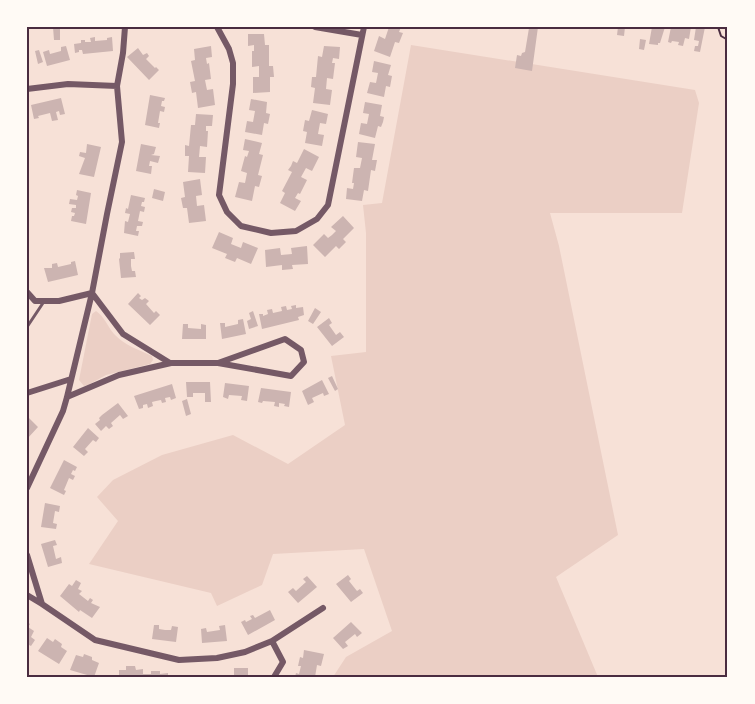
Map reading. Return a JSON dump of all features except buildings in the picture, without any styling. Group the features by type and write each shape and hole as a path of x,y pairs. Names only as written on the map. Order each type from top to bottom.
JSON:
{"street":[{"path":"27,488 63,411 92,292 122,142 117,86 123,53 124,27"},
{"path":"217,27 229,49 233,84 219,195 226,212 241,226 271,233 296,231 317,219 327,205 364,27"},
{"path":"315,27 362,35"},
{"path":"27,89 68,84 117,86"},
{"path":"27,292 35,301 59,302 92,292"},
{"path":"92,292 123,334 171,363"},
{"path":"67,397 119,375 171,363 218,363 291,376 304,362 301,350 285,339 218,363"},
{"path":"27,393 72,379"},
{"path":"27,555 42,604"},
{"path":"27,595 95,640 179,660 217,658 245,652 272,641 323,608"},
{"path":"272,641 283,662 274,677"}],"lane":[{"path":"27,327 44,301"}],"path":[{"path":"718,27 721,36 728,40"}],"shaded area":[{"path":"411,45 695,90 699,103 682,213 550,213 559,246 618,535 556,577 598,677 333,677 346,657 392,631 364,549 273,554 262,585 217,606 211,593 89,564 118,521 97,497 113,480 162,455 233,435 288,464 345,425 331,356 366,352 366,233 363,205 382,203"},
{"path":"96,311 118,338 152,356 153,360 150,364 106,375 84,386 79,380 92,314"}]}
